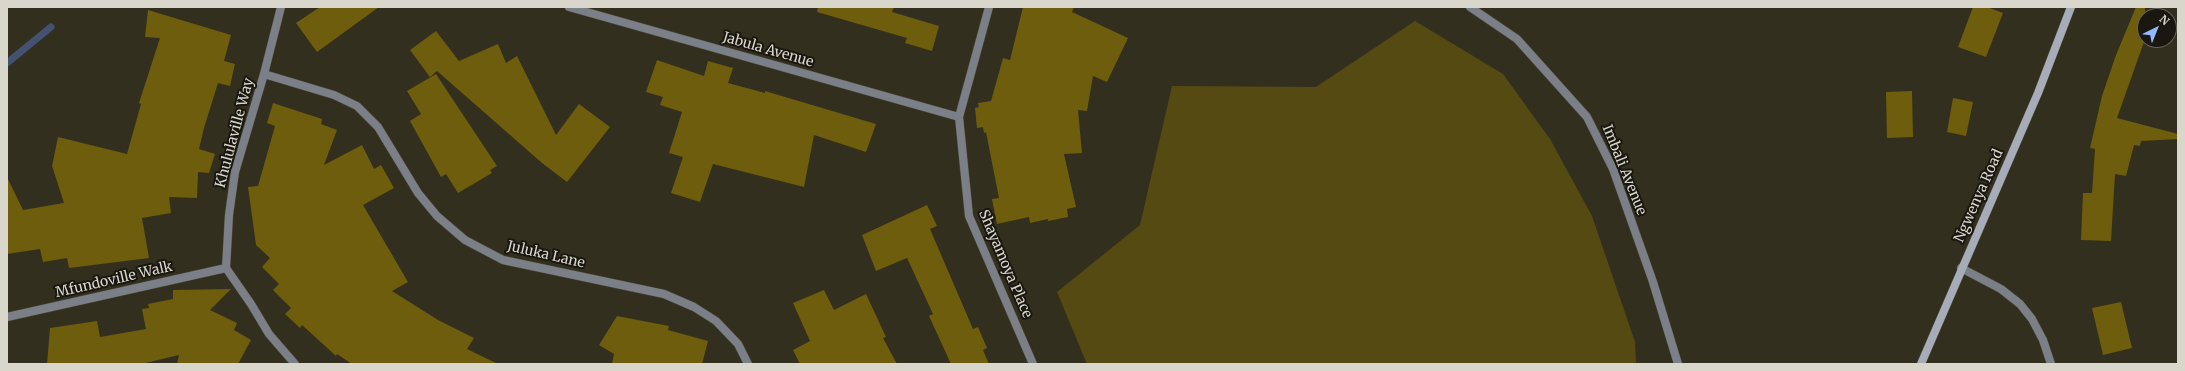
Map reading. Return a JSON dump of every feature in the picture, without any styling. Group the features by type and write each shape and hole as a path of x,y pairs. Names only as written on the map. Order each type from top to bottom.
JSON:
{"street":[{"name":"Khululaville Way","path":"226,268 229,215 235,172 264,74 281,7"},
{"name":"Jabula Avenue","path":"569,7 959,117"},
{"name":"Shayamoya Place","path":"989,7 959,117 969,216 1033,364"},
{"name":"Imbali Avenue","path":"1470,7 1518,39 1587,117 1613,169 1653,282 1678,364"},
{"name":"Ngwenya Road","path":"1921,364 1961,268 2038,93 2071,7"},
{"name":"Juluka Lane","path":"264,74 334,95 357,106 378,127 418,193 438,216 465,240 503,260 664,294 694,307 716,322 738,344 748,364"},
{"path":"226,268 251,304 269,334 296,364"},
{"name":"Mfundoville Walk","path":"7,317 226,268"},
{"path":"1961,268 2001,289 2020,304 2032,319 2051,364"}],"shaded area":[{"path":"1415,21 1503,74 1550,139 1592,216 1635,342 1636,364 1087,364 1057,292 1140,225 1172,86 1316,87"}],"building":[{"path":"320,7 379,7 317,52 296,23"},
{"path":"818,7 894,7 892,12 939,26 932,51 905,43 907,38 817,12"},
{"path":"1023,7 1074,7 1072,12 1128,38 1107,82 1093,76 1087,111 1078,110 1082,153 1064,154 1076,207 1067,209 1068,217 1030,223 1029,217 997,224 992,199 999,198 986,132 984,133 983,127 977,128 975,108 979,107 978,103 991,101 1003,58 1010,60"},
{"path":"1973,7 1987,7 2003,13 1986,57 1958,47"},
{"path":"2136,7 2145,7 2137,8 2137,48 2142,48 2117,118 2178,134 2178,139 2141,141 2140,146 2134,145 2126,176 2115,174 2111,241 2081,240 2083,193 2092,193 2095,149 2090,148 2102,96 2116,55"},
{"path":"148,10 231,35 224,61 235,64 230,86 218,83 204,128 199,149 215,154 209,173 198,172 197,198 169,197 171,213 142,218 149,258 69,268 67,258 43,262 40,249 7,254 7,177 23,210 64,203 52,166 58,137 127,154 141,104 139,103 160,38 145,37"},
{"path":"436,31 459,61 498,44 506,63 517,56 556,135 579,104 610,127 567,182 542,163 437,71 430,77 410,50"},
{"path":"657,60 704,76 708,61 733,68 728,83 765,93 765,91 876,124 866,152 814,135 804,187 713,164 700,202 671,193 683,157 669,153 682,112 660,105 663,97 646,92"},
{"path":"436,74 497,166 490,170 492,173 458,193 446,174 441,177 410,121 421,114 407,91"},
{"path":"1912,91 1913,137 1887,138 1886,92"},
{"path":"1953,98 1973,102 1966,136 1947,132"},
{"path":"273,103 322,119 321,124 337,130 324,165 362,145 374,169 381,165 394,188 363,205 408,282 392,291 438,320 474,338 467,349 498,364 352,364 337,354 336,356 302,325 300,328 285,314 291,308 273,290 279,284 262,267 270,258 256,245 248,187 258,186 275,126 267,123"},
{"path":"927,205 937,226 930,229 973,329 978,327 987,348 983,350 989,364 951,364 929,316 933,314 907,258 876,271 862,235"},
{"path":"231,289 210,310 237,323 234,330 251,340 238,364 177,364 179,355 141,364 47,364 50,328 97,321 100,337 146,329 142,309 149,308 148,304 173,299 173,290"},
{"path":"824,290 834,310 866,294 886,337 883,338 897,364 800,364 793,350 810,341 793,303"},
{"path":"2121,302 2132,348 2103,355 2092,308"},
{"path":"617,316 669,326 668,330 708,341 702,364 612,364 614,354 599,345"}],"waterway":[{"path":"7,63 51,27"}]}
